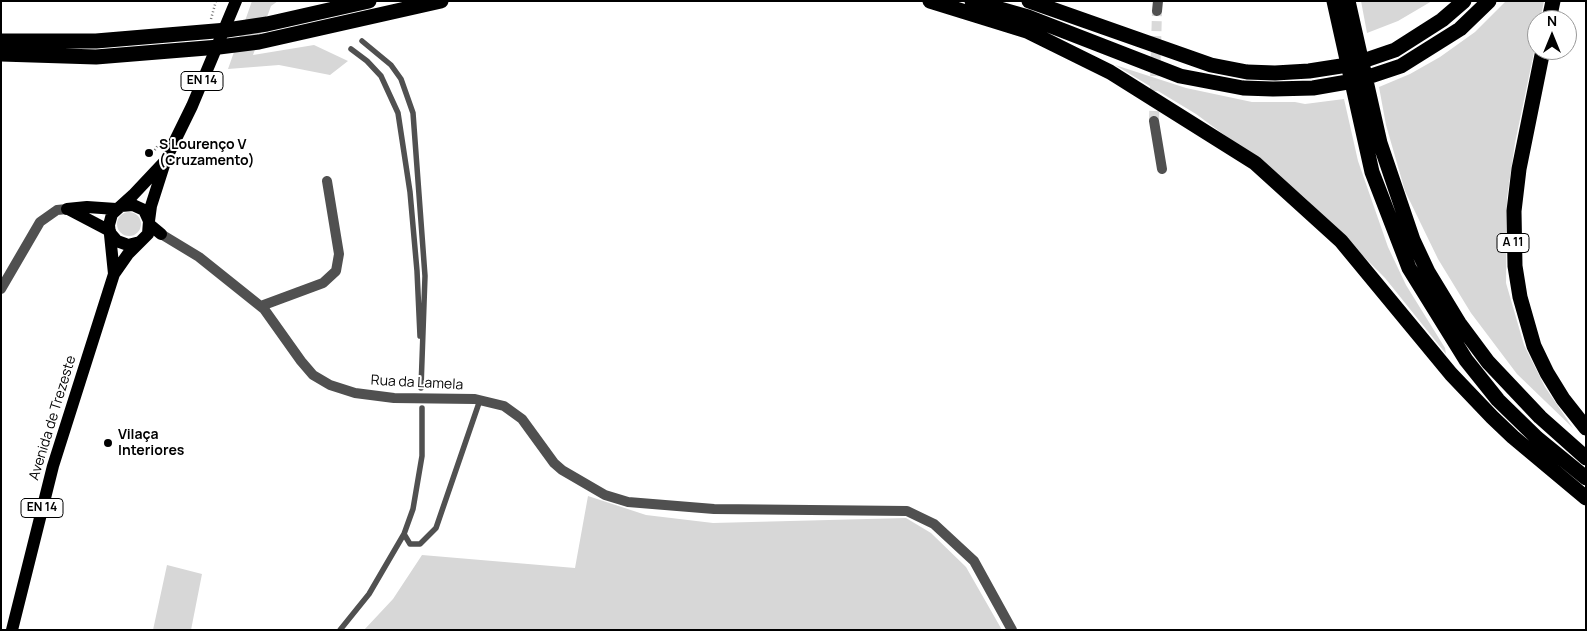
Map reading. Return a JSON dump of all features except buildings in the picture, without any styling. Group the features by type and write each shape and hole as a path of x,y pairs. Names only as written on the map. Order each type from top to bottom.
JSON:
{"highway":[{"path":"1,41 96,41 187,34 267,24 369,1"},
{"path":"1,54 96,57 180,51 259,42 441,1"},
{"path":"930,1 1027,31 1102,68 1255,163 1341,241 1451,374 1513,437 1586,498"},
{"path":"972,1 1028,17 1180,76 1243,88 1313,88 1359,80 1401,66 1460,29 1489,1"},
{"path":"1030,1 1211,64 1247,72 1309,71 1354,64 1395,50 1459,4"},
{"path":"1334,1 1372,172 1408,268 1466,360 1498,400 1537,438 1586,478"},
{"path":"1348,1 1380,144 1413,240 1428,272 1459,323 1488,362 1508,385 1586,458"},
{"name":"A 11","path":"1541,60 1518,178 1514,220 1515,266 1520,297 1534,346 1547,373 1563,399 1586,428"}],"main road":[{"name":"EN 14","path":"114,274 147,230 151,206 166,159 192,106 236,1"},
{"name":"EN 14","path":"114,274 109,219 166,159"},
{"path":"67,209 119,207 127,204 139,206 144,210 147,230"},
{"path":"67,209 111,233 122,244 128,245 147,230"},
{"path":"147,230 162,234"},
{"name":"Avenida de Trezeste","path":"12,630 53,466 114,274"}],"street":[{"path":"1154,122 1162,169"},
{"path":"261,306 323,283 334,274 339,254 327,181"},
{"path":"1,289 40,222 57,210 67,209"},
{"name":"Rua da Lamela","path":"162,234 199,257 261,306 314,376 330,385 355,393 394,398 480,400 513,411 522,419 554,463 580,482 605,495 644,505 714,509 906,511 934,524 974,561 1012,630"}],"lane":[{"path":"351,49 381,76 398,113 410,192 417,271 421,388 425,276 413,113 408,95 391,65 362,41"},
{"path":"404,534 410,544 420,544 436,528 480,400"},
{"path":"340,630 370,594 404,534 413,509 422,456 422,408"}],"path":[{"path":"210,20 216,1"},
{"path":"148,161 161,139"}],"shaded area":[{"path":"252,1 278,1 271,6 253,55 314,45 348,61 330,75 279,65 228,69"},
{"path":"1361,1 1432,1 1398,21 1367,33"},
{"path":"1506,1 1544,1 1542,10 1527,10 1527,60 1532,60 1515,143 1507,198 1506,283 1524,345 1545,387 1573,428 1517,374 1471,313 1438,259 1405,191 1386,125 1379,87 1410,74 1440,57 1475,32"},
{"path":"1115,65 1186,88 1252,102 1295,102 1305,104 1344,99 1358,161 1388,247 1406,285 1445,348 1446,354 1385,278 1305,198 1269,168 1196,114"},
{"path":"129,212 138,215 141,224 138,233 129,236 120,233 117,224 120,215"},
{"path":"588,496 646,515 713,523 906,518 931,533 966,567 1002,630 364,630 393,599 422,555 575,568"},
{"path":"167,565 202,574 191,630 153,630"}],"tunnel":[{"path":"1154,121 1157,11"}],"place":[{"name":"S Lourenço V (Cruzamento)","path":"149,153"},
{"name":"Vilaça Interiores","path":"108,443"}]}
